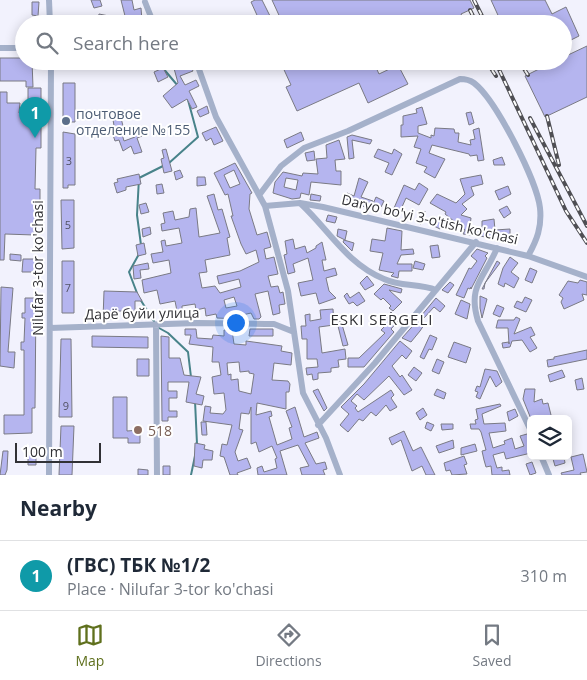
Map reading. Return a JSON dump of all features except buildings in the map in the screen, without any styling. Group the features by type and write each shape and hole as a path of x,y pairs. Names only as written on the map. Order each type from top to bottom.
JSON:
{"street":[{"path":"49,0 50,15"},
{"path":"145,1 147,15"},
{"path":"145,1 149,15"},
{"path":"0,48 15,48"},
{"name":"Nilufar 3-tor ko'chasi","path":"49,475 50,70"},
{"path":"199,70 216,117 265,206 288,291 303,393 340,475"},
{"path":"260,194 281,166 304,148 348,131 460,79 466,79 476,85 511,135 537,194 540,207 540,232 528,256"},
{"path":"300,203 347,255 367,271 394,283 425,285 436,290"},
{"name":"Daryo bo'yi 3-o'tish ko'chasi","path":"265,206 300,203 476,242 528,256 587,277"},
{"path":"318,424 476,242"},
{"path":"497,248 474,294 473,305 478,321 527,423"},
{"name":"Дарё буйи улица","path":"50,328 274,324 294,332"},
{"path":"156,325 157,475"},
{"path":"543,460 549,475"}],"waterway":[{"path":"165,70 178,86"},
{"path":"169,163 198,137 188,100"},
{"path":"141,245 137,215 139,178 165,165"},
{"path":"137,293 129,272 139,254"},
{"path":"140,299 155,323"},
{"path":"159,328 168,333 188,352 191,377"},
{"path":"195,401 197,444"},
{"path":"191,475 195,456"}],"railway":[{"path":"474,0 482,15"},
{"path":"470,10 472,15"},
{"path":"492,70 496,76"},
{"path":"499,70 566,211 587,243"},
{"path":"525,70 528,75"},
{"path":"547,116 559,165"},
{"path":"530,118 587,226"}],"place":[{"name":"почтовое отделение №155","path":"66,121"},
{"name":"(ГВС) ТБК №1/2","path":"35,138"},
{"name":"518","path":"138,430"}],"district":[{"name":"ESKI SERGELI","path":"382,319"}]}
